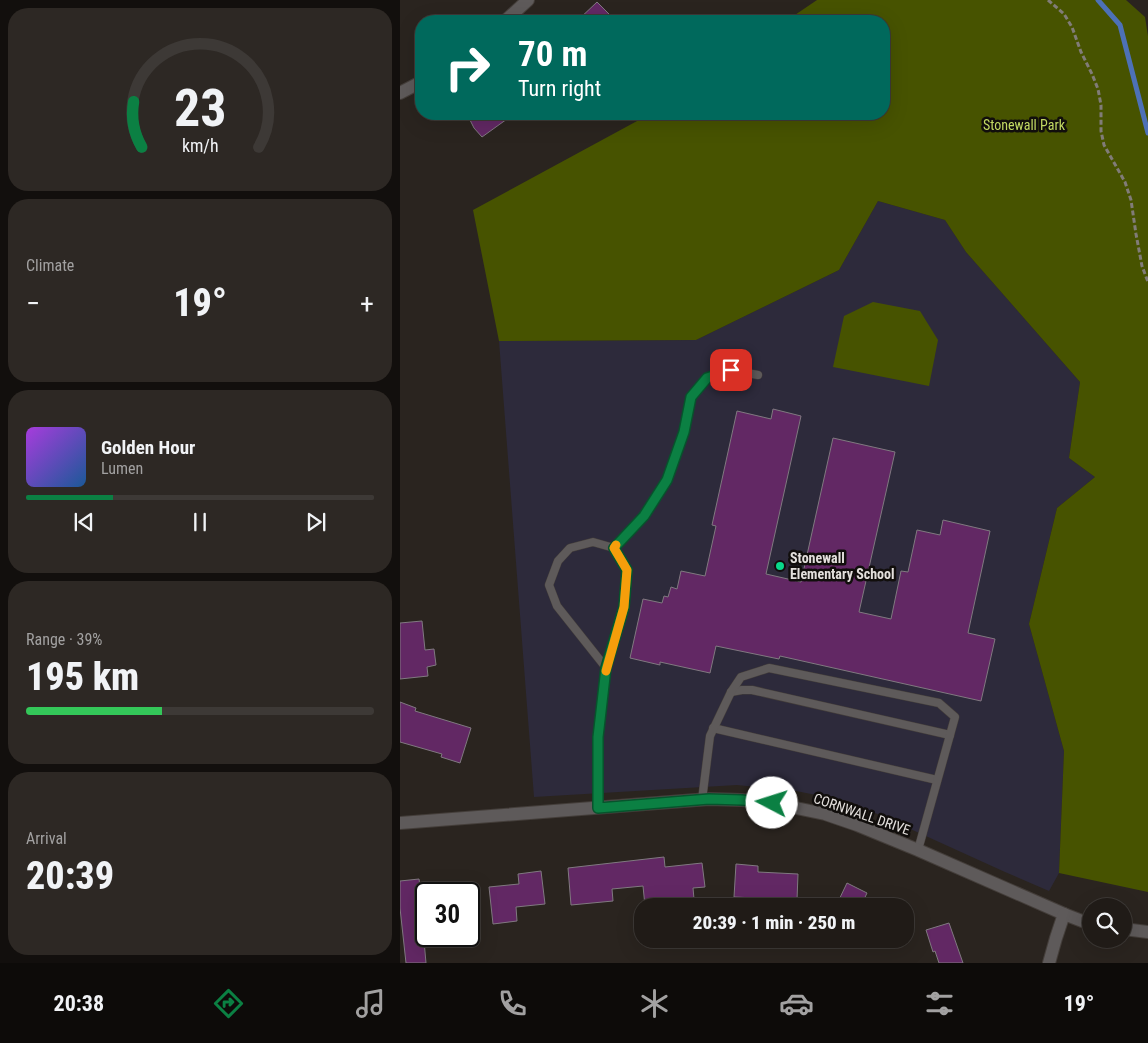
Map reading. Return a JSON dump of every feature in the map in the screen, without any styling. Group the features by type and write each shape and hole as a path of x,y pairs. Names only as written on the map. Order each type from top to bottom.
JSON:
{"street":[{"path":"512,15 528,0"},
{"path":"400,93 415,85"},
{"name":"CORNWALL DRIVE","path":"400,823 702,800 742,800 772,803 825,814 857,825 1082,920"},
{"path":"1050,963 1064,914"},
{"path":"1132,930 1148,932"}],"lane":[{"path":"614,548 644,516 667,480 684,432 691,397 707,378 731,370 758,375"},
{"path":"598,808 598,737 606,668 624,607 627,570 614,548 593,542 570,548 558,560 549,585 557,606 606,668"},
{"path":"702,800 710,736 731,692 741,677 769,668 939,703 955,717 918,850"},
{"path":"731,692 752,690 950,735"},
{"path":"713,728 938,780"}],"path":[{"path":"1048,0 1064,14 1072,27 1098,90 1104,145 1125,182 1131,200 1142,266 1148,282"}],"shaded area":[{"name":"Stonewall Elementary School","path":"878,201 945,220 966,252 1080,382 1069,458 1095,477 1057,508 1029,624 1064,751 1059,873 1049,891 851,802 796,791 737,785 534,797 499,341 696,340 839,270"}],"green space":[{"name":"Stonewall Park","path":"817,0 1126,0 1145,17 1148,36 1148,892 1059,873 1064,751 1029,624 1057,508 1095,477 1069,458 1080,382 966,252 945,220 878,201 839,270 696,340 499,341 473,210 639,120 890,120 890,15 795,15"},
{"path":"873,302 920,311 938,340 929,386 833,367 844,316"}],"building":[{"path":"597,2 610,15 583,15"},
{"path":"470,120 506,120 482,137"},
{"path":"773,409 801,416 766,574 801,582 833,438 895,452 859,612 891,619 901,571 908,572 917,530 940,535 943,520 990,531 968,633 995,639 981,701 780,656 779,659 716,646 710,673 660,662 660,665 630,658 643,599 662,603 664,596 668,597 671,587 677,589 681,571 705,576 716,526 712,525 737,411 771,419"},
{"path":"422,621 425,650 434,649 436,665 427,667 428,676 400,679 400,623"},
{"path":"400,702 416,708 415,711 471,728 460,763 441,757 442,754 400,742"},
{"path":"664,857 665,867 702,863 705,887 693,888 694,898 644,898 643,886 612,889 613,901 571,905 568,868"},
{"path":"736,864 758,866 758,872 798,874 797,898 734,897"},
{"path":"541,871 545,904 516,907 517,921 493,924 489,887 519,884 518,874"},
{"path":"419,879 419,882 415,882 415,947 425,947 426,963 406,963 400,908 400,881"},
{"path":"847,883 867,893 865,898 840,898"},
{"path":"949,923 963,963 939,963 935,951 933,952 926,930"}],"waterway":[{"path":"1098,0 1120,25 1148,133"}],"slow traffic":[{"path":"606,671 624,607 627,570 614,548 616,545"}],"place":[{"name":"Stonewall Elementary School","path":"780,566"}],"route":[{"path":"731,370 707,378 691,397 684,432 667,480 644,516 614,548 627,570 624,607 606,668 598,737 598,808 709,799 772,803"}]}
